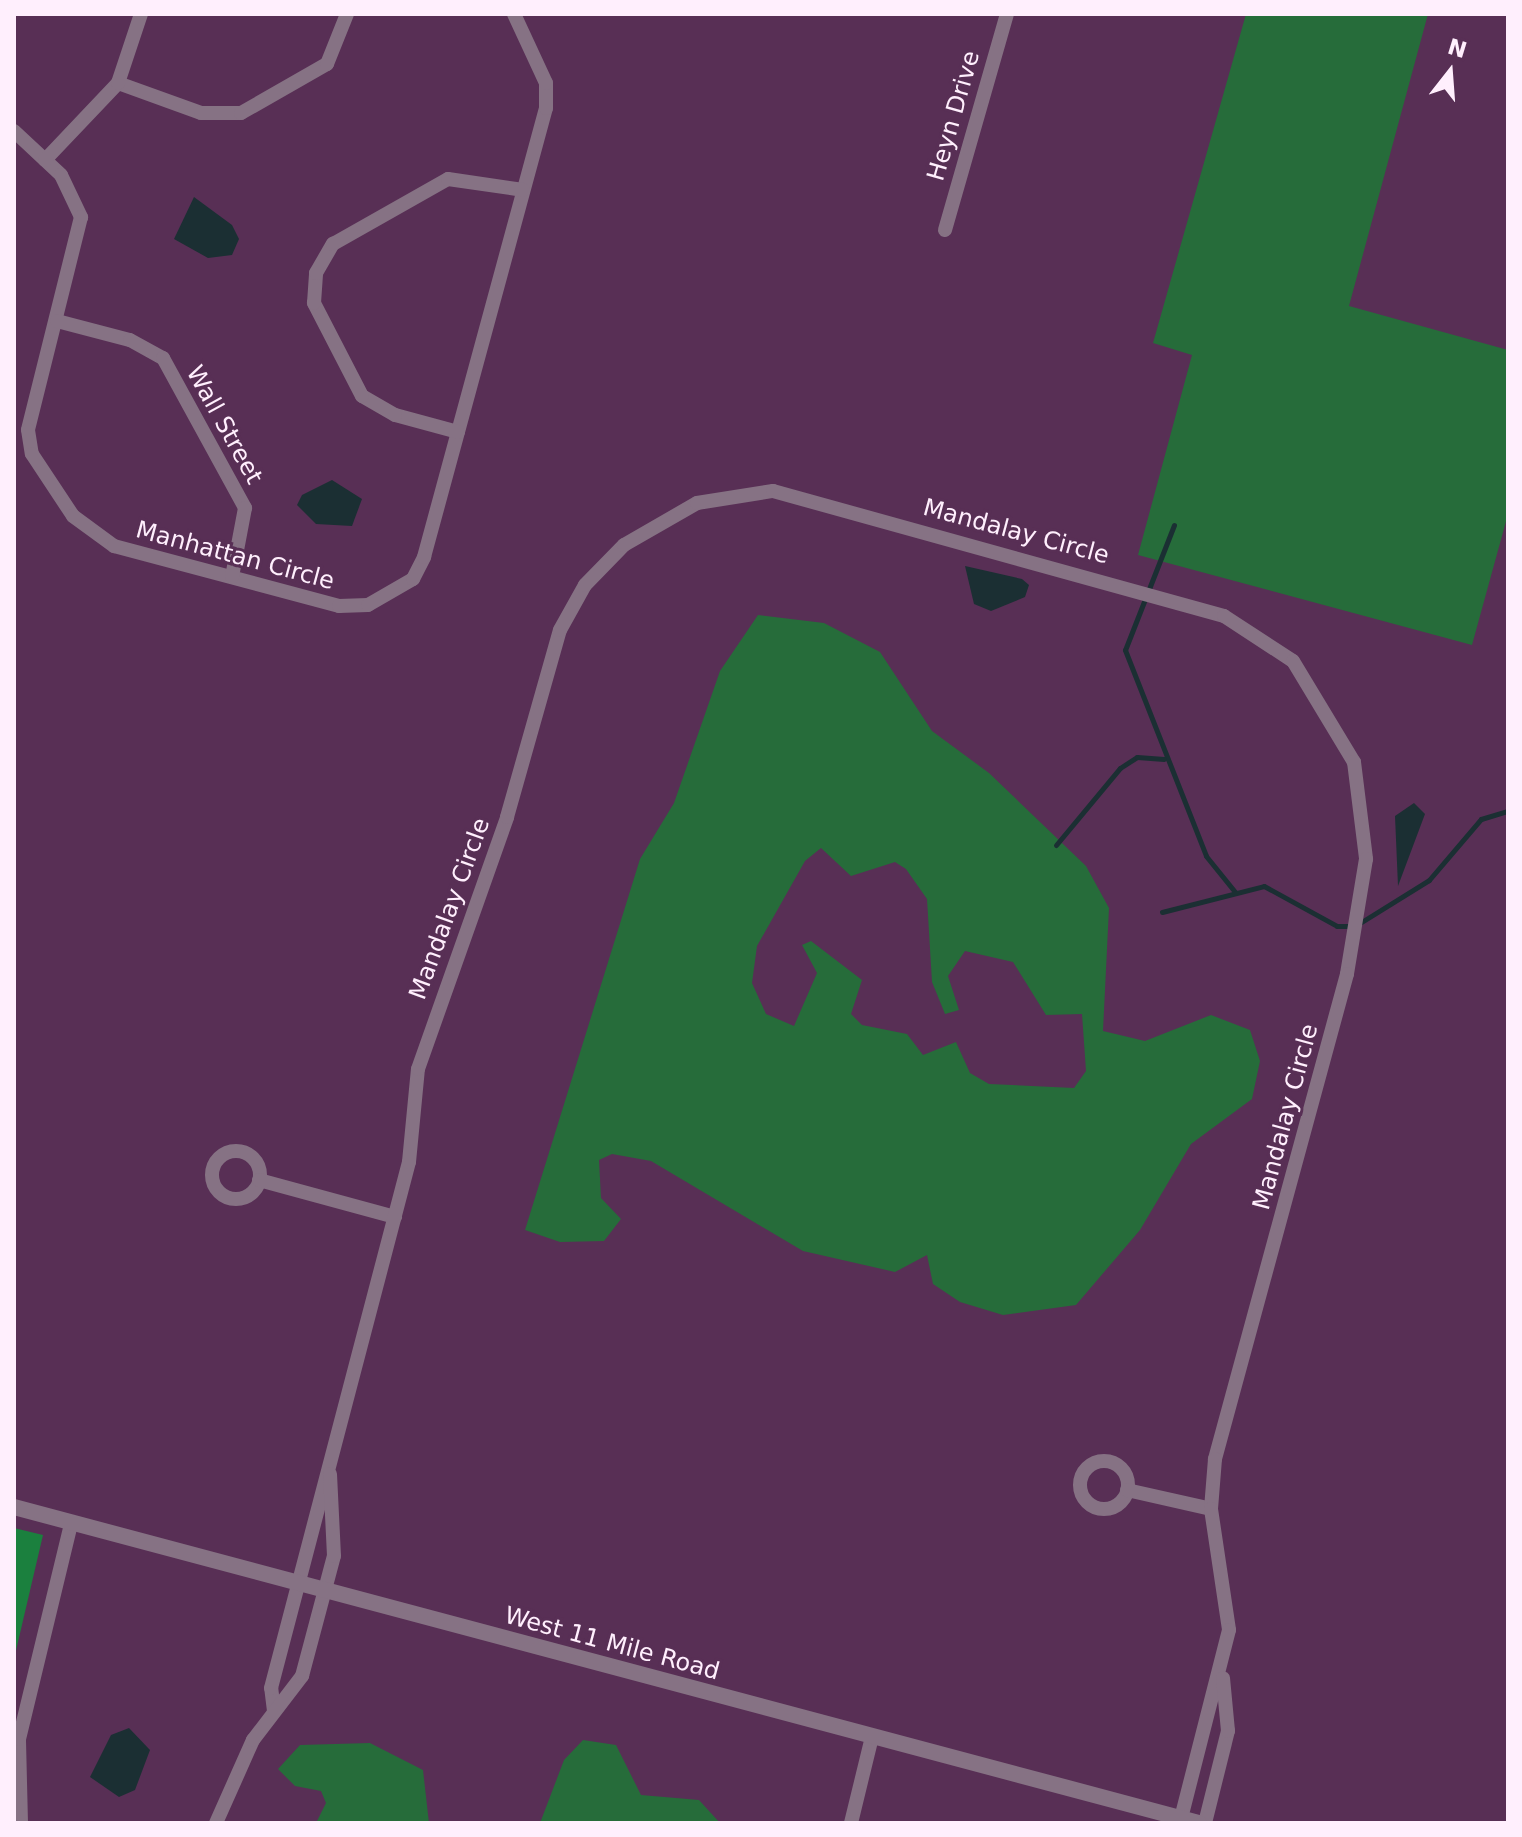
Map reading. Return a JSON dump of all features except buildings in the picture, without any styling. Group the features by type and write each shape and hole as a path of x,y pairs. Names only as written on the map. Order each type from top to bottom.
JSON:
{"street":[{"path":"45,160 118,83 141,14"},
{"path":"118,83 201,113 241,113 327,64 347,14"},
{"name":"Manhattan Circle","path":"14,131 71,189 81,217 28,441 73,516 114,546 354,608 405,585 424,557 458,432 547,96 514,14"},
{"name":"Heyn Drive","path":"945,230 1007,14"},
{"path":"458,432 395,415 362,396 314,303 316,273 333,244 448,179 523,190"},
{"name":"Wall Street","path":"57,321 130,340 163,358 245,508 232,577"},
{"name":"Mandalay Circle","path":"274,1711 271,1688 409,1162 418,1069 507,817 560,630 585,585 624,545 697,503 773,491 1181,599 1224,616 1293,661 1324,706 1354,762 1366,859 1347,974 1215,1459 1211,1509 1228,1597 1222,1670 1181,1818"},
{"path":"259,1180 395,1217"},
{"path":"216,1823 228,1785 274,1711 300,1682 335,1543 329,1463"},
{"path":"1127,1490 1211,1509"},
{"name":"West 11 Mile Road","path":"14,1507 324,1592 1202,1823"},
{"path":"21,1823 19,1739 71,1524"},
{"path":"1202,1823 1228,1731 1222,1670"},
{"path":"851,1823 872,1737"}],"green space":[{"path":"1246,14 1428,14 1349,306 1508,350 1508,514 1472,645 1138,555 1192,355 1153,343"},
{"path":"758,615 824,623 880,652 932,731 989,773 1086,866 1109,908 1103,1031 1145,1041 1211,1015 1250,1030 1260,1061 1252,1099 1191,1144 1140,1230 1076,1305 1003,1315 960,1302 933,1284 927,1255 895,1272 803,1251 651,1161 612,1154 599,1160 601,1198 621,1219 604,1241 560,1242 525,1230 640,859 674,803 720,671","holes":["821,848 851,876 895,862 906,869 927,899 932,982 945,1014 959,1010 948,976 965,951 1013,962 1046,1015 1082,1014 1086,1071 1074,1088 989,1084 970,1073 956,1042 923,1055 907,1034 862,1025 851,1014 862,980 811,941 802,945 817,973 794,1026 766,1014 752,983 757,946 805,861"]},
{"path":"14,1528 43,1535 14,1659"},
{"path":"583,1740 616,1745 641,1795 699,1800 720,1823 540,1823 564,1760"},
{"path":"370,1743 423,1770 429,1823 316,1823 326,1803 321,1791 295,1786 278,1769 300,1745"}],"shaded area":[{"path":"194,197 232,225 239,239 232,255 208,258 174,239"},
{"path":"332,480 362,499 352,526 316,524 297,505 302,495"},
{"path":"965,566 1022,579 1029,585 1025,597 991,611 974,604"},
{"path":"1414,803 1425,814 1398,886 1395,816"},
{"path":"129,1728 150,1750 135,1790 119,1797 90,1777 111,1735"}],"waterway":[{"path":"1174,525 1125,650 1206,856 1235,892"},
{"path":"1056,845 1120,768 1137,757 1164,759"},
{"path":"1162,912 1264,886 1337,926 1355,926 1429,880 1481,819 1508,811"}]}
